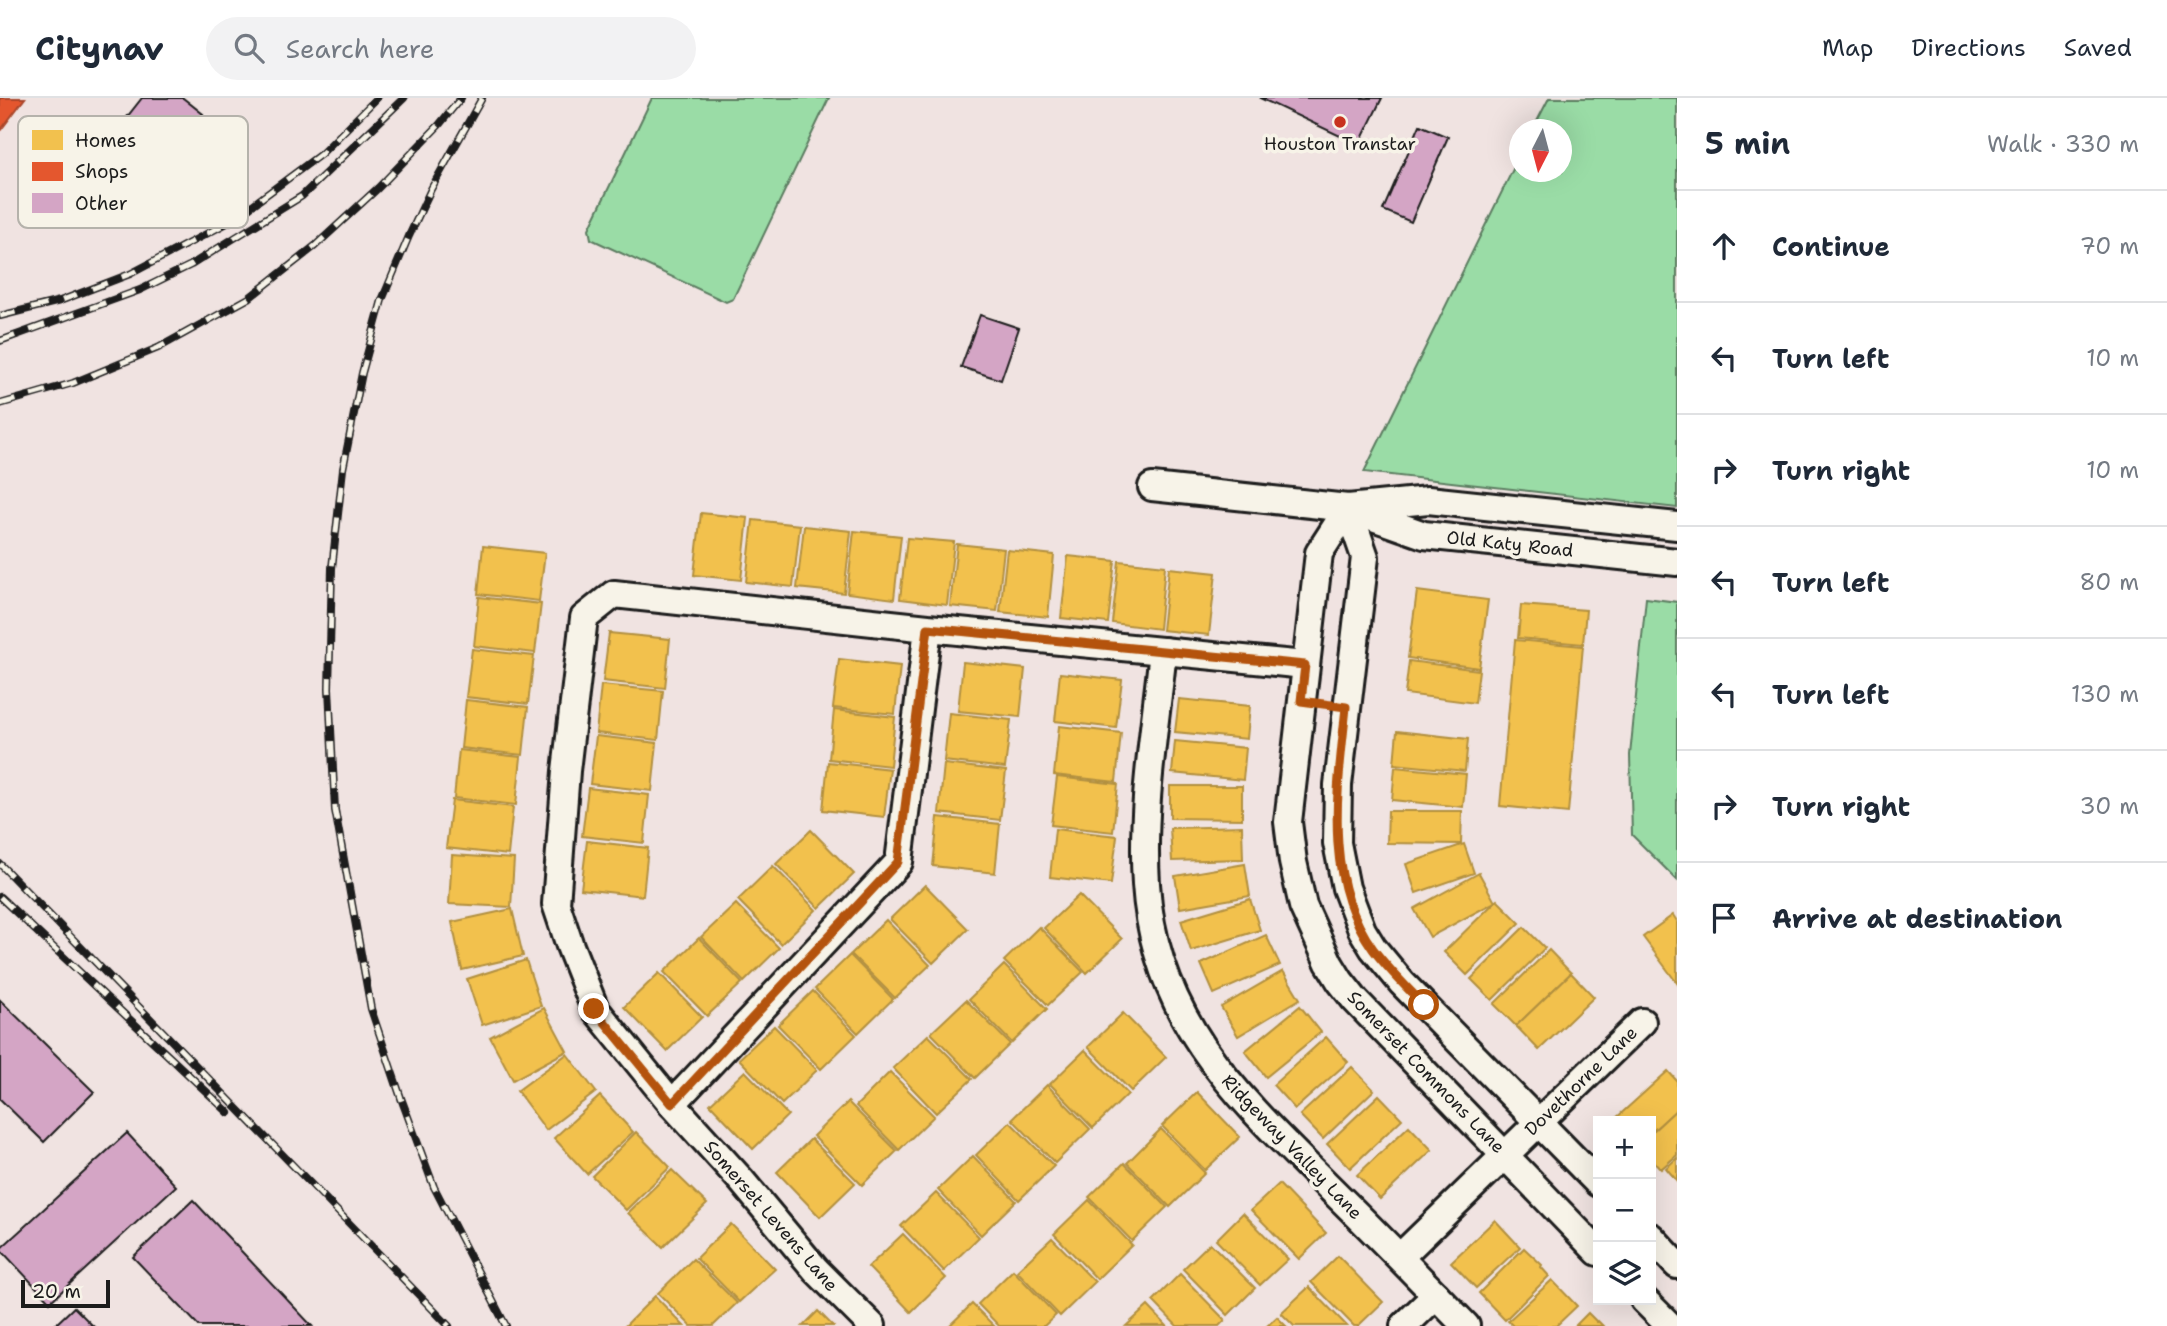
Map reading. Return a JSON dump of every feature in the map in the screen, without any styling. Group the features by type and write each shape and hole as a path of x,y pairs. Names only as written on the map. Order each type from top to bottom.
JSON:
{"street":[{"name":"Old Katy Road","path":"1152,487 1348,508 1428,500 1677,526"},
{"name":"Old Katy Road","path":"1348,508 1424,535 1677,562"},
{"name":"Somerset Commons Lane","path":"1348,508 1319,553 1305,665 1288,822 1293,862 1303,905 1339,981 1371,1018 1593,1247"},
{"path":"1348,508 1365,556 1338,785 1337,843 1346,888 1362,930 1402,983 1594,1179"},
{"name":"Somerset Levens Lane","path":"872,1326 816,1270 741,1180 672,1104 594,1009 556,904 566,771 584,618 614,594 1305,665"},
{"path":"672,1104 898,862 928,628"},
{"name":"Ridgeway Valley Lane","path":"1163,651 1145,835 1146,886 1153,933 1167,980 1185,1020 1211,1062 1249,1107 1400,1256 1466,1326"},
{"path":"1301,701 1346,707"},
{"name":"Dovethorne Lane","path":"1400,1256 1642,1022"},
{"path":"1656,1242 1677,1265"},
{"path":"1404,1326 1436,1295"},
{"path":"1649,1305 1670,1326"}],"green space":[{"path":"652,98 829,98 733,299 726,302 591,239 589,229"},
{"path":"1549,98 1677,98 1677,508 1364,472 1509,177 1509,182 1572,182 1572,119 1538,119"},
{"path":"1646,598 1677,602 1677,880 1632,835 1630,755"}],"building: Homes":[{"path":"701,513 748,518 741,580 694,575"},
{"path":"753,520 800,525 793,587 746,582"},
{"path":"804,526 851,531 844,593 797,588"},
{"path":"854,531 901,536 894,599 847,593"},
{"path":"907,538 954,542 947,605 900,599"},
{"path":"957,544 1004,549 997,611 950,606"},
{"path":"483,546 545,553 539,601 478,594"},
{"path":"1007,550 1054,555 1048,617 1000,612"},
{"path":"1068,556 1115,561 1108,623 1061,618"},
{"path":"1119,561 1165,566 1159,629 1112,623"},
{"path":"1169,568 1216,573 1209,635 1162,630"},
{"path":"1417,591 1488,600 1479,668 1408,658"},
{"path":"479,597 541,604 535,653 474,646"},
{"path":"1521,605 1586,610 1583,644 1518,638"},
{"path":"609,633 670,639 665,688 603,681"},
{"path":"1515,640 1583,646 1568,813 1500,806"},
{"path":"472,649 534,656 528,704 466,697"},
{"path":"839,659 900,666 895,714 833,708"},
{"path":"1409,661 1479,670 1475,703 1405,694"},
{"path":"963,662 1025,669 1020,717 958,711"},
{"path":"1060,673 1122,680 1116,728 1055,721"},
{"path":"601,685 663,691 658,740 596,733"},
{"path":"1179,699 1250,706 1247,739 1175,732"},
{"path":"466,700 528,707 523,755 461,748"},
{"path":"834,710 895,717 890,766 829,759"},
{"path":"949,713 1011,720 1005,768 944,761"},
{"path":"1059,726 1121,733 1116,782 1054,775"},
{"path":"1397,731 1468,739 1465,771 1394,764"},
{"path":"596,736 657,743 652,791 590,784"},
{"path":"1175,741 1246,748 1243,780 1172,773"},
{"path":"459,750 521,757 516,805 454,798"},
{"path":"828,762 890,769 884,817 823,810"},
{"path":"944,764 1006,771 1000,820 939,813"},
{"path":"1395,767 1466,774 1463,807 1392,800"},
{"path":"1057,777 1118,784 1113,832 1051,825"},
{"path":"1170,786 1242,786 1242,819 1170,818"},
{"path":"588,788 649,795 644,843 582,836"},
{"path":"452,800 513,807 508,855 446,848"},
{"path":"1388,811 1462,811 1461,844 1387,843"},
{"path":"938,817 1000,824 995,873 933,866"},
{"path":"1242,826 1243,859 1172,861 1170,828"},
{"path":"1055,829 1117,836 1111,884 1050,877"},
{"path":"811,830 854,874 819,908 776,864"},
{"path":"587,841 648,848 643,896 581,889"},
{"path":"1464,844 1474,873 1416,893 1406,864"},
{"path":"452,855 514,859 511,907 449,904"},
{"path":"1245,864 1250,896 1180,908 1175,876"},
{"path":"773,866 816,910 781,944 738,900"},
{"path":"1479,873 1495,902 1430,937 1414,909"},
{"path":"925,885 968,929 933,963 890,919"},
{"path":"1079,895 1122,939 1087,973 1044,928"},
{"path":"1250,899 1260,930 1191,951 1181,920"},
{"path":"1497,900 1520,923 1467,975 1444,952"},
{"path":"736,904 779,948 744,982 701,937"},
{"path":"512,909 523,956 462,970 452,922"},
{"path":"1673,915 1677,921 1677,983 1643,937"},
{"path":"886,920 930,965 895,998 851,954"},
{"path":"1039,927 1083,972 1048,1005 1004,961"},
{"path":"1524,927 1545,948 1492,1000 1471,979"},
{"path":"1266,935 1280,965 1214,994 1201,964"},
{"path":"699,938 742,983 707,1016 664,972"},
{"path":"1549,950 1571,973 1516,1026 1494,1004"},
{"path":"850,955 893,999 858,1033 815,989"},
{"path":"526,960 541,1006 482,1025 467,979"},
{"path":"1004,965 1047,1009 1012,1043 969,999"},
{"path":"1283,971 1300,999 1238,1036 1221,1007"},
{"path":"659,973 702,1017 667,1051 624,1007"},
{"path":"1571,973 1594,997 1539,1050 1516,1026"},
{"path":"813,991 856,1035 821,1069 778,1025"},
{"path":"966,1000 1010,1044 975,1078 931,1033"},
{"path":"1300,1006 1321,1032 1266,1077 1245,1051"},
{"path":"544,1008 567,1051 513,1080 490,1037"},
{"path":"1123,1013 1166,1057 1131,1091 1088,1047"},
{"path":"774,1026 817,1070 782,1104 739,1059"},
{"path":"928,1035 972,1079 936,1113 893,1068"},
{"path":"1326,1037 1348,1062 1295,1109 1273,1085"},
{"path":"1085,1050 1128,1094 1093,1128 1050,1084"},
{"path":"567,1054 596,1092 546,1130 517,1091"},
{"path":"1352,1067 1374,1090 1323,1139 1300,1115"},
{"path":"745,1071 788,1115 753,1149 710,1104"},
{"path":"1668,1071 1677,1081 1677,1109 1656,1128 1656,1116 1618,1116"},
{"path":"890,1072 934,1116 899,1150 856,1106"},
{"path":"1047,1085 1090,1129 1055,1163 1012,1119"},
{"path":"1197,1092 1240,1137 1205,1170 1162,1126"},
{"path":"1379,1095 1402,1119 1350,1168 1327,1144"},
{"path":"600,1096 633,1132 587,1174 554,1138"},
{"path":"848,1102 897,1151 862,1185 813,1136"},
{"path":"1677,1109 1677,1155 1661,1169 1656,1164 1656,1128"},
{"path":"1010,1122 1054,1166 1019,1200 976,1155"},
{"path":"1409,1126 1432,1150 1380,1199 1357,1175"},
{"path":"1161,1129 1205,1173 1170,1207 1127,1163"},
{"path":"636,1132 670,1167 626,1210 592,1176"},
{"path":"811,1139 855,1183 820,1217 777,1172"},
{"path":"973,1156 1016,1201 981,1235 938,1190"},
{"path":"1677,1158 1677,1181 1666,1168"},
{"path":"1124,1163 1167,1207 1132,1241 1089,1197"},
{"path":"672,1170 707,1204 663,1247 628,1213"},
{"path":"1279,1184 1326,1233 1299,1259 1251,1210"},
{"path":"936,1193 979,1237 944,1271 901,1226"},
{"path":"1089,1200 1132,1245 1097,1279 1054,1234"},
{"path":"1243,1213 1288,1259 1260,1285 1216,1240"},
{"path":"1495,1220 1520,1247 1476,1288 1451,1262"},
{"path":"731,1224 775,1269 739,1302 696,1258"},
{"path":"903,1234 946,1278 911,1312 868,1267"},
{"path":"1052,1238 1095,1282 1060,1316 1017,1271"},
{"path":"1210,1243 1255,1288 1228,1315 1183,1269"},
{"path":"1524,1248 1542,1265 1549,1276 1505,1320 1479,1293"},
{"path":"1338,1256 1383,1302 1358,1326 1354,1326 1311,1282"},
{"path":"693,1259 737,1303 713,1326 691,1326 658,1293"},
{"path":"1013,1270 1056,1315 1044,1326 999,1326 978,1304"},
{"path":"1180,1274 1225,1320 1219,1326 1177,1326 1153,1301"},
{"path":"1552,1280 1577,1306 1556,1326 1513,1326 1508,1321"},
{"path":"1309,1287 1347,1326 1294,1326 1281,1313"},
{"path":"655,1296 684,1326 625,1326"},
{"path":"972,1304 994,1326 949,1326"},
{"path":"1148,1306 1167,1326 1126,1326"},
{"path":"818,1311 833,1326 803,1326"},
{"path":"1588,1313 1597,1322 1603,1326 1575,1326"},
{"path":"1277,1317 1286,1326 1267,1326"}],"building: Shops":[{"path":"0,98 25,98 0,131"}],"building: Other":[{"path":"142,98 183,98 203,114 201,116 128,116"},
{"name":"Houston Transtar","path":"1260,98 1382,98 1359,145"},
{"path":"1420,125 1448,137 1411,222 1383,210"},
{"path":"980,315 1019,328 1001,380 961,367"},
{"path":"0,1000 94,1092 44,1142 0,1099"},
{"path":"127,1133 176,1186 50,1302 0,1249"},
{"path":"193,1200 312,1326 199,1326 133,1257"},
{"path":"74,1307 93,1326 54,1326"}],"railway":[{"path":"248,208 321,154 377,98"},
{"path":"0,341 140,290 191,265 302,196 404,98"},
{"path":"0,404 73,383 158,348 249,298 315,246 378,188 439,125 461,98"},
{"path":"482,98 431,189 409,236 382,300 362,373 343,469 332,568 329,688 335,810 371,1009 434,1187 506,1326"},
{"path":"0,316 60,301 130,274 218,228"},
{"path":"0,864 449,1326"},
{"path":"0,897 229,1113"}],"place":[{"name":"Houston Transtar","path":"1340,122"}],"route":[{"path":"594,1009 672,1104 898,862 928,628 1305,665 1301,701 1346,707 1338,785 1337,843 1352,908 1373,948 1424,1005"}]}
